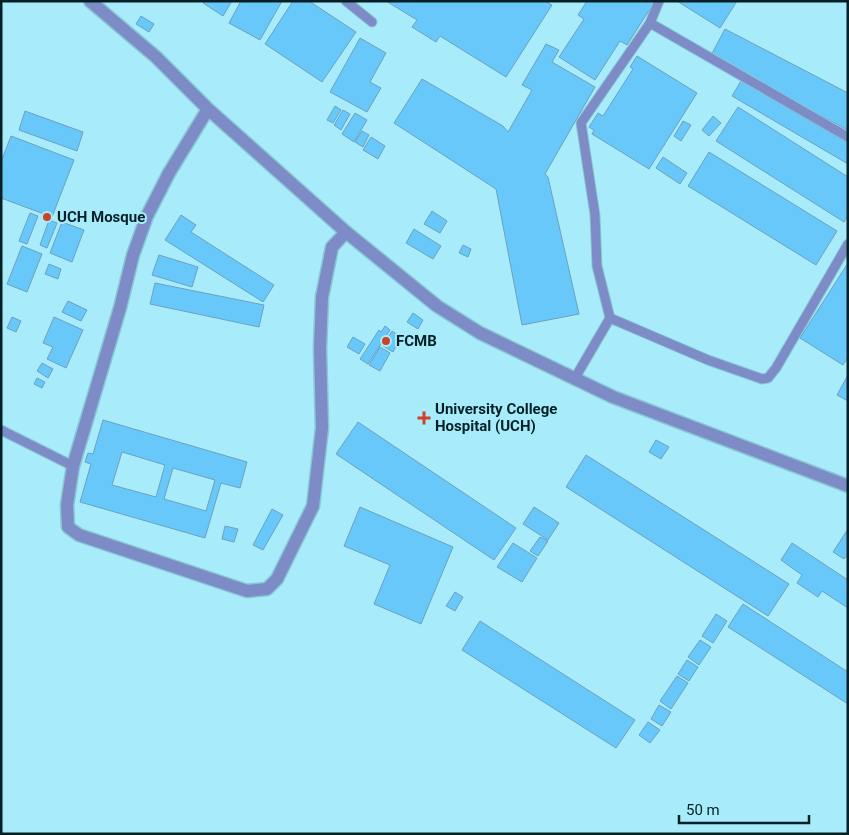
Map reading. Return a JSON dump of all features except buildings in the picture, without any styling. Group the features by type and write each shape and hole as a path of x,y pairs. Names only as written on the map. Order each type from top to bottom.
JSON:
{"street":[{"path":"90,1 156,57 208,108 346,232 437,306 480,334 613,397 848,486"},
{"path":"208,108 169,173 147,216 133,255 120,308 73,466 67,505 68,527 79,535 247,592 267,589 277,579 313,506 322,428 320,348 322,297 332,247 346,232"}],"lane":[{"path":"346,1 372,22"},
{"path":"575,378 610,318 597,266 595,215 581,123 650,22 659,1"},
{"path":"650,22 848,138"},
{"path":"610,318 708,360 762,379 768,378 776,368 848,244"},
{"path":"1,430 73,466"}],"place":[{"name":"UCH Mosque","path":"47,217"},
{"name":"FCMB","path":"386,341"},
{"name":"University College Hospital (UCH)","path":"424,418"}]}
